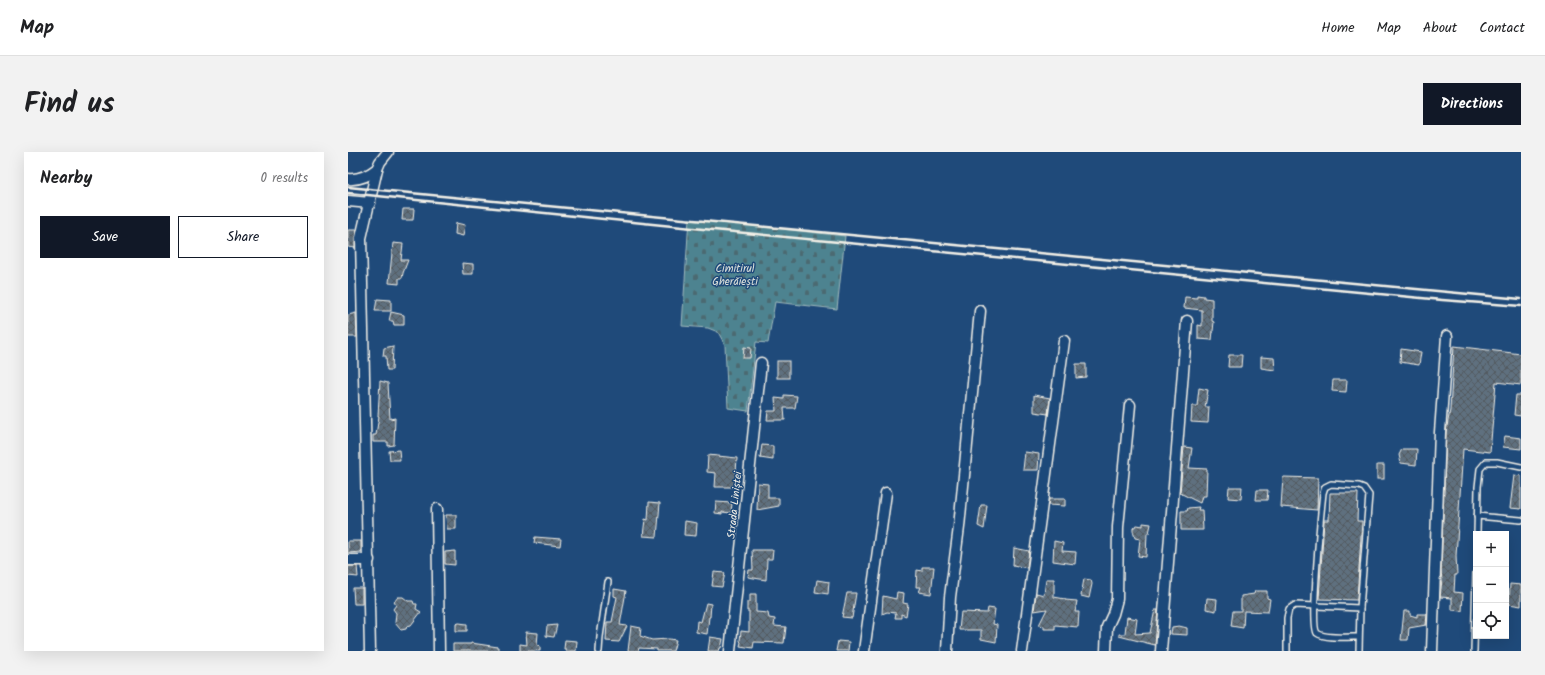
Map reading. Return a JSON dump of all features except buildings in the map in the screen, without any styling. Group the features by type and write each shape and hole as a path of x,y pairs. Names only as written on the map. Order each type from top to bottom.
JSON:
{"street":[{"path":"370,651 361,238 380,162 388,152"},
{"path":"348,179 353,180 368,176 378,169"},
{"path":"348,201 370,203"},
{"path":"947,651 950,597 959,527 980,311"},
{"path":"1161,651 1187,322"},
{"path":"1432,651 1440,432 1447,336"},
{"path":"1022,651 1064,341"},
{"name":"Strada Liniștei","path":"730,651 761,363"},
{"path":"1106,651 1107,627 1113,614 1117,599 1118,526 1130,405"},
{"path":"864,651 886,492"},
{"path":"438,509 439,651"},
{"path":"348,560 369,560"}],"lane":[{"path":"1477,531 1480,469 1486,462 1497,462 1521,467"},
{"path":"1359,637 1323,636 1315,629 1315,606 1323,493 1326,487 1331,484 1359,486 1364,488 1369,495 1360,608 1359,651"},
{"path":"1477,516 1521,520"},
{"path":"600,651 600,637 608,582"},
{"path":"1474,651 1475,603"},
{"path":"1287,651 1287,618 1289,609 1295,605 1360,608"}],"green space":[{"name":"Cimitirul Gherăiești","path":"689,219 845,236 837,309 775,302 768,343 756,342 748,411 728,408 725,345 718,332 708,328 682,326"}],"railway":[{"path":"348,187 1521,299"},
{"path":"348,193 682,227 1442,300 1521,306"}]}
